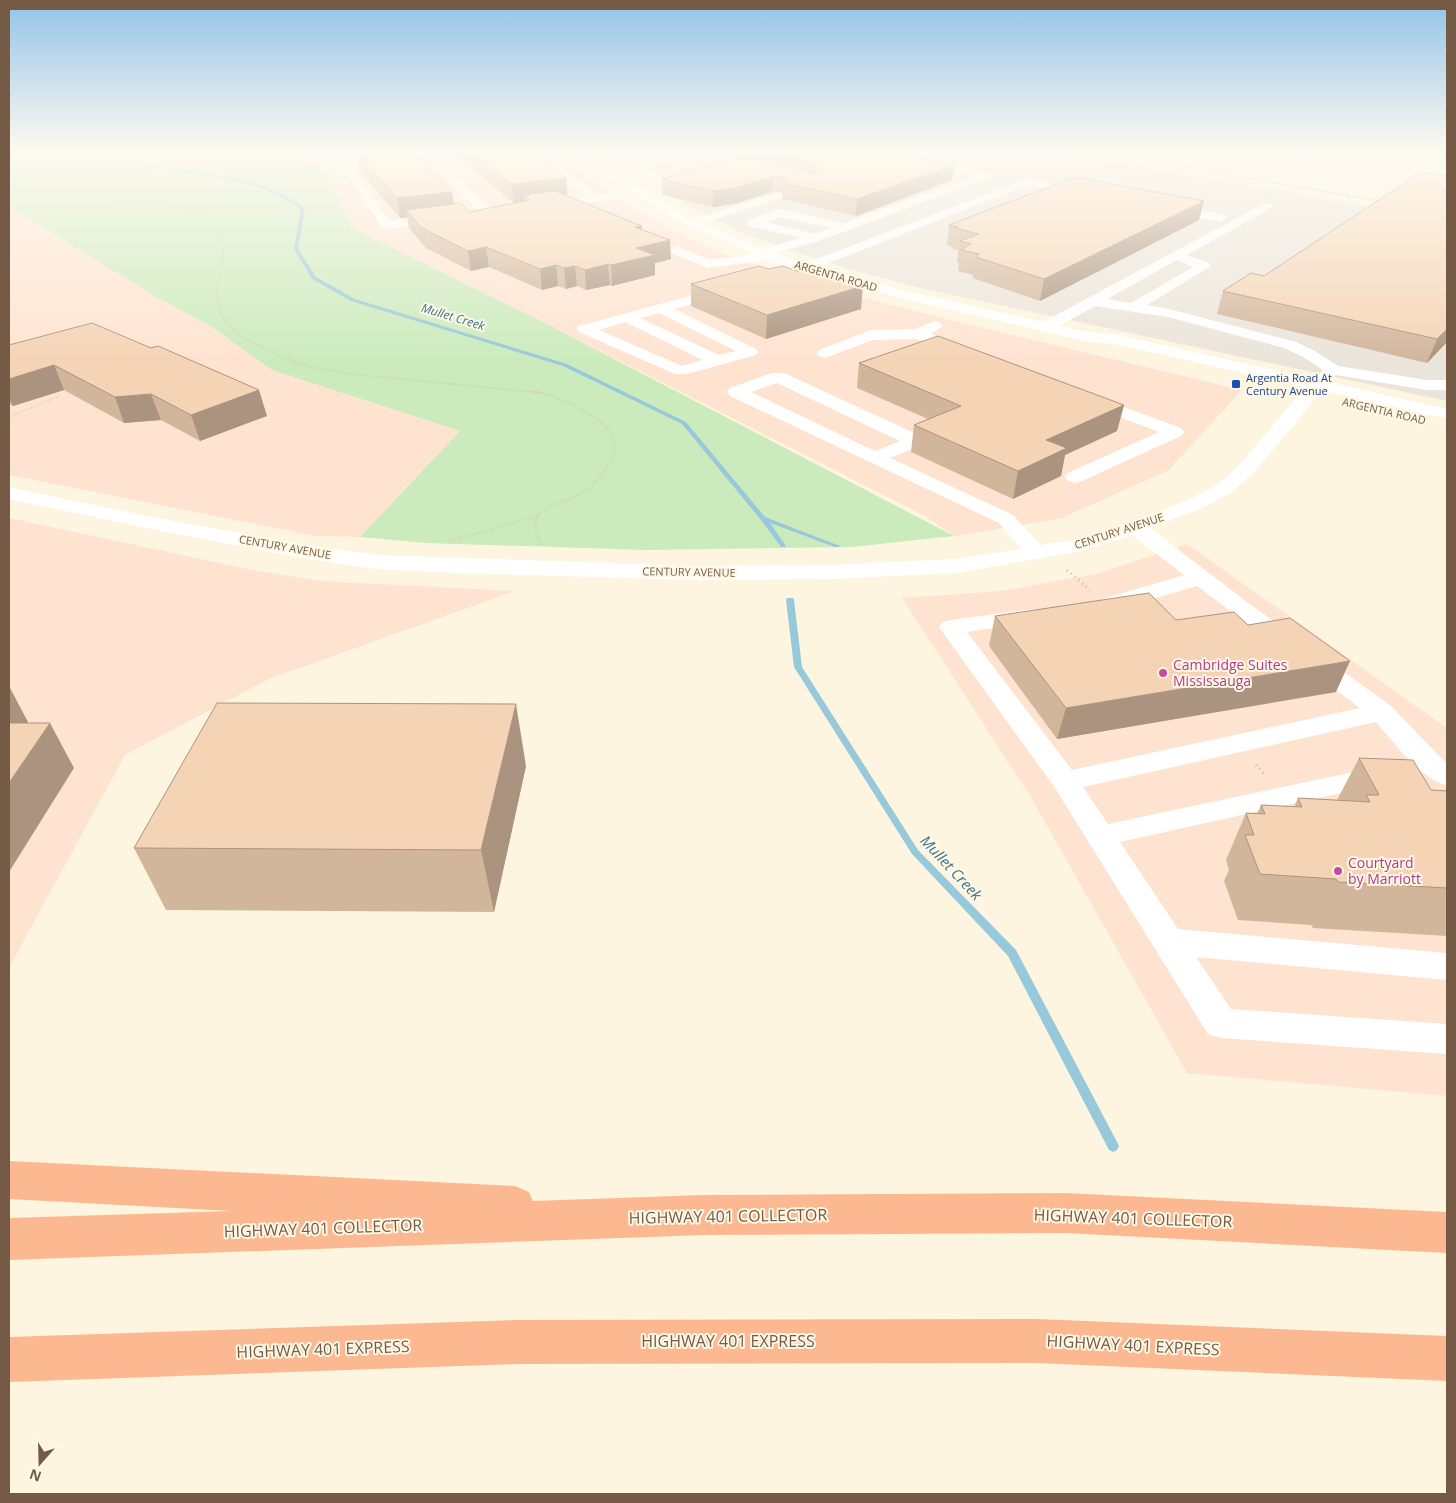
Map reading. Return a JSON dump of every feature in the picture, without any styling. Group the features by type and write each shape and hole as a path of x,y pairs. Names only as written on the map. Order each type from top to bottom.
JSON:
{"highway":[{"path":"9,1180 704,1215"},
{"name":"HIGHWAY 401 COLLECTOR","path":"9,1239 704,1215 1066,1213 1447,1233"},
{"name":"HIGHWAY 401 EXPRESS","path":"9,1360 517,1342 1017,1341 1447,1360"}],"street":[{"path":"383,220 386,225 434,220"},
{"path":"407,226 445,220"},
{"name":"ARGENTIA ROAD","path":"687,220 765,254 806,268 905,296 1089,337 1109,346 1312,389 1447,414"},
{"path":"693,223 702,220"},
{"path":"760,220 753,223 815,238"},
{"path":"812,220 844,227"},
{"path":"676,250 708,264 765,254 863,220"},
{"path":"659,307 750,352 680,371 584,329 659,307 806,268 929,220"},
{"path":"1045,327 1241,220"},
{"path":"857,248 890,251"},
{"path":"1134,307 1204,266 1176,255"},
{"path":"1092,300 1168,313 1290,345 1309,354 1333,370 1427,385 1447,385"},
{"path":"918,334 968,310"},
{"path":"626,317 718,361"},
{"path":"825,353 871,335 918,334 982,359"},
{"name":"CENTURY AVENUE","path":"9,493 146,522 308,552 376,562 696,573 830,572 956,566 1077,546 1193,505 1224,489 1245,471 1302,404 1312,389 1333,370"},
{"path":"874,458 916,441 778,377 736,392 874,458 1006,519 1040,551"},
{"name":"ARGENTIA ROAD","path":"1312,389 1447,426"},
{"path":"1074,394 1175,432 1075,477"},
{"path":"1135,527 1239,607 1382,712 1439,771"},
{"path":"1098,607 1202,577"},
{"path":"1049,614 951,627 1065,781 1221,1023 1447,1039"},
{"path":"1065,781 1382,712"},
{"path":"1100,836 1284,796 1439,771"},
{"path":"1168,941 1447,966"}],"path":[{"path":"213,220 224,234 224,251 217,294 221,316 241,336 311,368 351,374 546,393 596,418 611,433 615,453 604,473 586,491 542,510 534,523 534,534 558,568"},
{"path":"9,417 60,396"},
{"path":"447,542 538,516"},
{"path":"1040,551 1098,607"},
{"path":"1236,744 1284,796"}],"shaded area":[{"path":"9,220 31,220 158,298 209,325 273,370 460,431 360,537 316,536 9,475"},
{"path":"349,220 656,220 717,251 841,292 1242,390 1169,470 1062,518 954,536 925,516 545,323 352,228"},
{"path":"716,220 1447,220 1447,401 921,288 848,269 785,249"},
{"path":"9,518 247,569 320,581 515,591 269,679 125,755 9,968"},
{"path":"1187,544 1447,728 1447,1096 1187,1073 1032,799 902,598 1001,591 1096,574"}],"green space":[{"path":"31,220 349,220 352,228 545,323 954,536 852,547 645,550 426,543 360,537 460,431 272,370 209,325 158,298"}],"building":[{"path":"415,220 627,220 642,226 635,227 670,240 636,248 655,255 611,265 608,264 585,270 575,266 564,268 556,265 540,269 486,247 468,251 422,228"},
{"path":"962,220 1165,220 1044,279 976,257 979,254 961,250 971,244 960,241 979,234 949,225"},
{"path":"1348,220 1447,220 1447,329 1437,339 1223,291 1251,273 1264,276"},
{"path":"759,266 769,269 783,266 800,272 810,269 863,286 767,315 691,284"},
{"path":"92,323 151,348 158,346 259,390 191,415 151,394 115,397 54,365 9,379 9,345"},
{"path":"938,336 1124,405 1046,440 1067,448 1018,471 914,425 961,406 859,363"},
{"path":"1149,593 1176,620 1234,612 1248,625 1290,618 1350,661 1066,708 995,616"},
{"path":"217,703 516,704 481,850 134,848"},
{"path":"9,723 50,723 9,783"},
{"path":"1359,758 1413,760 1431,790 1447,791 1447,888 1338,882 1336,879 1260,874 1245,835 1254,835 1246,813 1265,814 1261,805 1302,807 1298,798 1370,802 1366,795 1379,795"}],"waterway":[{"name":"Mullet Creek","path":"301,220 296,249 314,278 353,300 565,365 684,423 783,546"},
{"path":"764,519 837,546"},
{"name":"Mullet Creek","path":"790,600 798,667 915,852 1012,953 1113,1146"}],"place":[{"name":"Argentia Road At Century Avenue","path":"1236,384"},
{"name":"Cambridge Suites Mississauga","path":"1163,673"},
{"name":"Courtyard by Marriott","path":"1338,871"}]}
